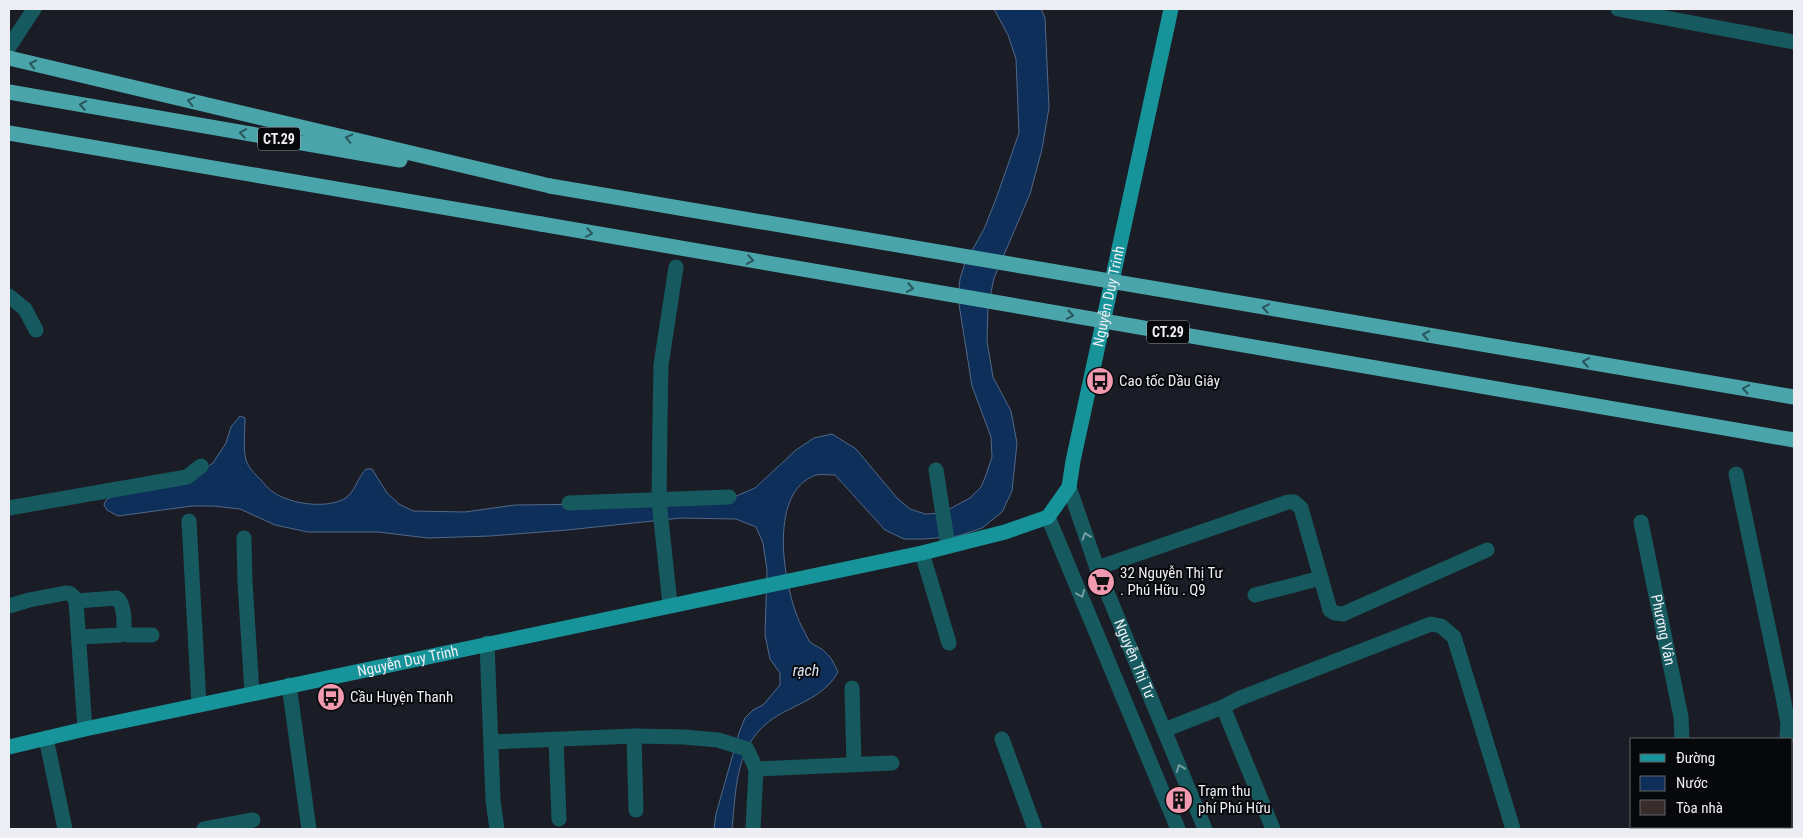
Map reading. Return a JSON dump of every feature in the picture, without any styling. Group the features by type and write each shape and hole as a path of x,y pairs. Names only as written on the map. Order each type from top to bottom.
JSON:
{"highway":[{"path":"9,58 550,186"},
{"name":"CT.29","path":"9,92 550,186 1794,397"},
{"name":"CT.29","path":"9,133 1794,440"},
{"path":"9,142 542,224"}],"main road":[{"name":"Nguyễn Duy Trinh","path":"1048,517 1069,487 1072,461 1171,9"},
{"path":"922,552 1005,532 1048,517"},
{"name":"Nguyễn Duy Trinh","path":"9,748 86,729 289,685 922,552"}],"street":[{"path":"9,47 14,31 34,9"},
{"path":"1618,9 1685,15 1794,42"},
{"path":"670,604 659,500 661,365 676,267"},
{"path":"9,296 25,309 36,330"},
{"path":"9,508 187,476 201,466"},
{"path":"936,470 948,546"},
{"path":"1736,474 1788,687 1789,737"},
{"name":"Nguyễn Thị Tư","path":"1069,487 1097,568 1205,829"},
{"path":"569,503 729,497"},
{"path":"1097,568 1288,502 1294,502 1301,508 1330,610 1343,614 1487,550"},
{"name":"Nguyễn Thị Tư","path":"1048,517 1172,828"},
{"path":"189,521 199,705"},
{"name":"Phương Vân","path":"1641,522 1681,718 1682,738"},
{"path":"244,538 244,582 252,693"},
{"path":"922,552 949,643"},
{"path":"1255,595 1321,578"},
{"path":"9,606 66,593 70,593 76,601 86,729"},
{"path":"76,601 120,599 122,602 124,632"},
{"path":"1164,730 1224,707 1238,699 1431,624 1442,626 1454,637 1513,829"},
{"path":"124,632 128,634 152,634"},
{"path":"78,637 120,635 124,632"},
{"path":"487,643 493,800 497,829"},
{"path":"289,685 309,829"},
{"path":"852,688 854,764"},
{"path":"1224,707 1273,829"},
{"path":"492,742 634,736 684,737 718,740 748,749 756,769 753,829"},
{"path":"634,736 636,810"},
{"path":"46,738 65,829"},
{"path":"556,739 559,818"},
{"path":"1002,739 1035,829"},
{"path":"756,769 892,763"},
{"path":"204,829 253,820"}],"water":[{"name":"rạch","path":"994,9 1041,9 1045,18 1049,108 1042,149 1030,194 994,278 988,307 987,341 993,377 1011,411 1017,443 1012,491 1002,512 982,528 958,536 904,539 885,530 835,475 816,475 800,485 790,501 785,521 783,543 789,589 801,625 810,642 828,655 838,672 823,690 772,719 749,744 738,775 732,829 714,829 716,814 739,733 745,718 753,710 763,705 780,685 780,673 770,659 765,635 767,570 763,543 756,527 736,519 681,518 567,530 490,536 428,538 378,532 308,532 275,525 240,509 213,506 192,506 118,516 107,510 104,505 106,500 121,491 190,478 213,463 226,443 231,427 240,416 245,418 245,456 252,470 273,492 289,500 308,504 327,504 344,499 351,493 366,469 372,469 387,493 399,504 413,511 465,512 515,505 600,504 734,497 755,488 796,450 814,438 832,434 856,449 897,498 910,509 925,514 942,513 970,498 981,487 992,457 991,437 972,386 958,298 960,279 965,263 984,229 1019,133 1016,59 1008,35"}],"building":[{"path":"1178,789 1187,811 1182,814 1172,791"}],"place":[{"name":"Cao tốc Dầu Giây","path":"1100,381"},
{"name":"32 Nguyễn Thị Tư . Phú Hữu . Q9","path":"1101,582"},
{"name":"Cầu Huyện Thanh","path":"331,697"},
{"name":"Trạm thu phí Phú Hữu","path":"1179,800"}]}
